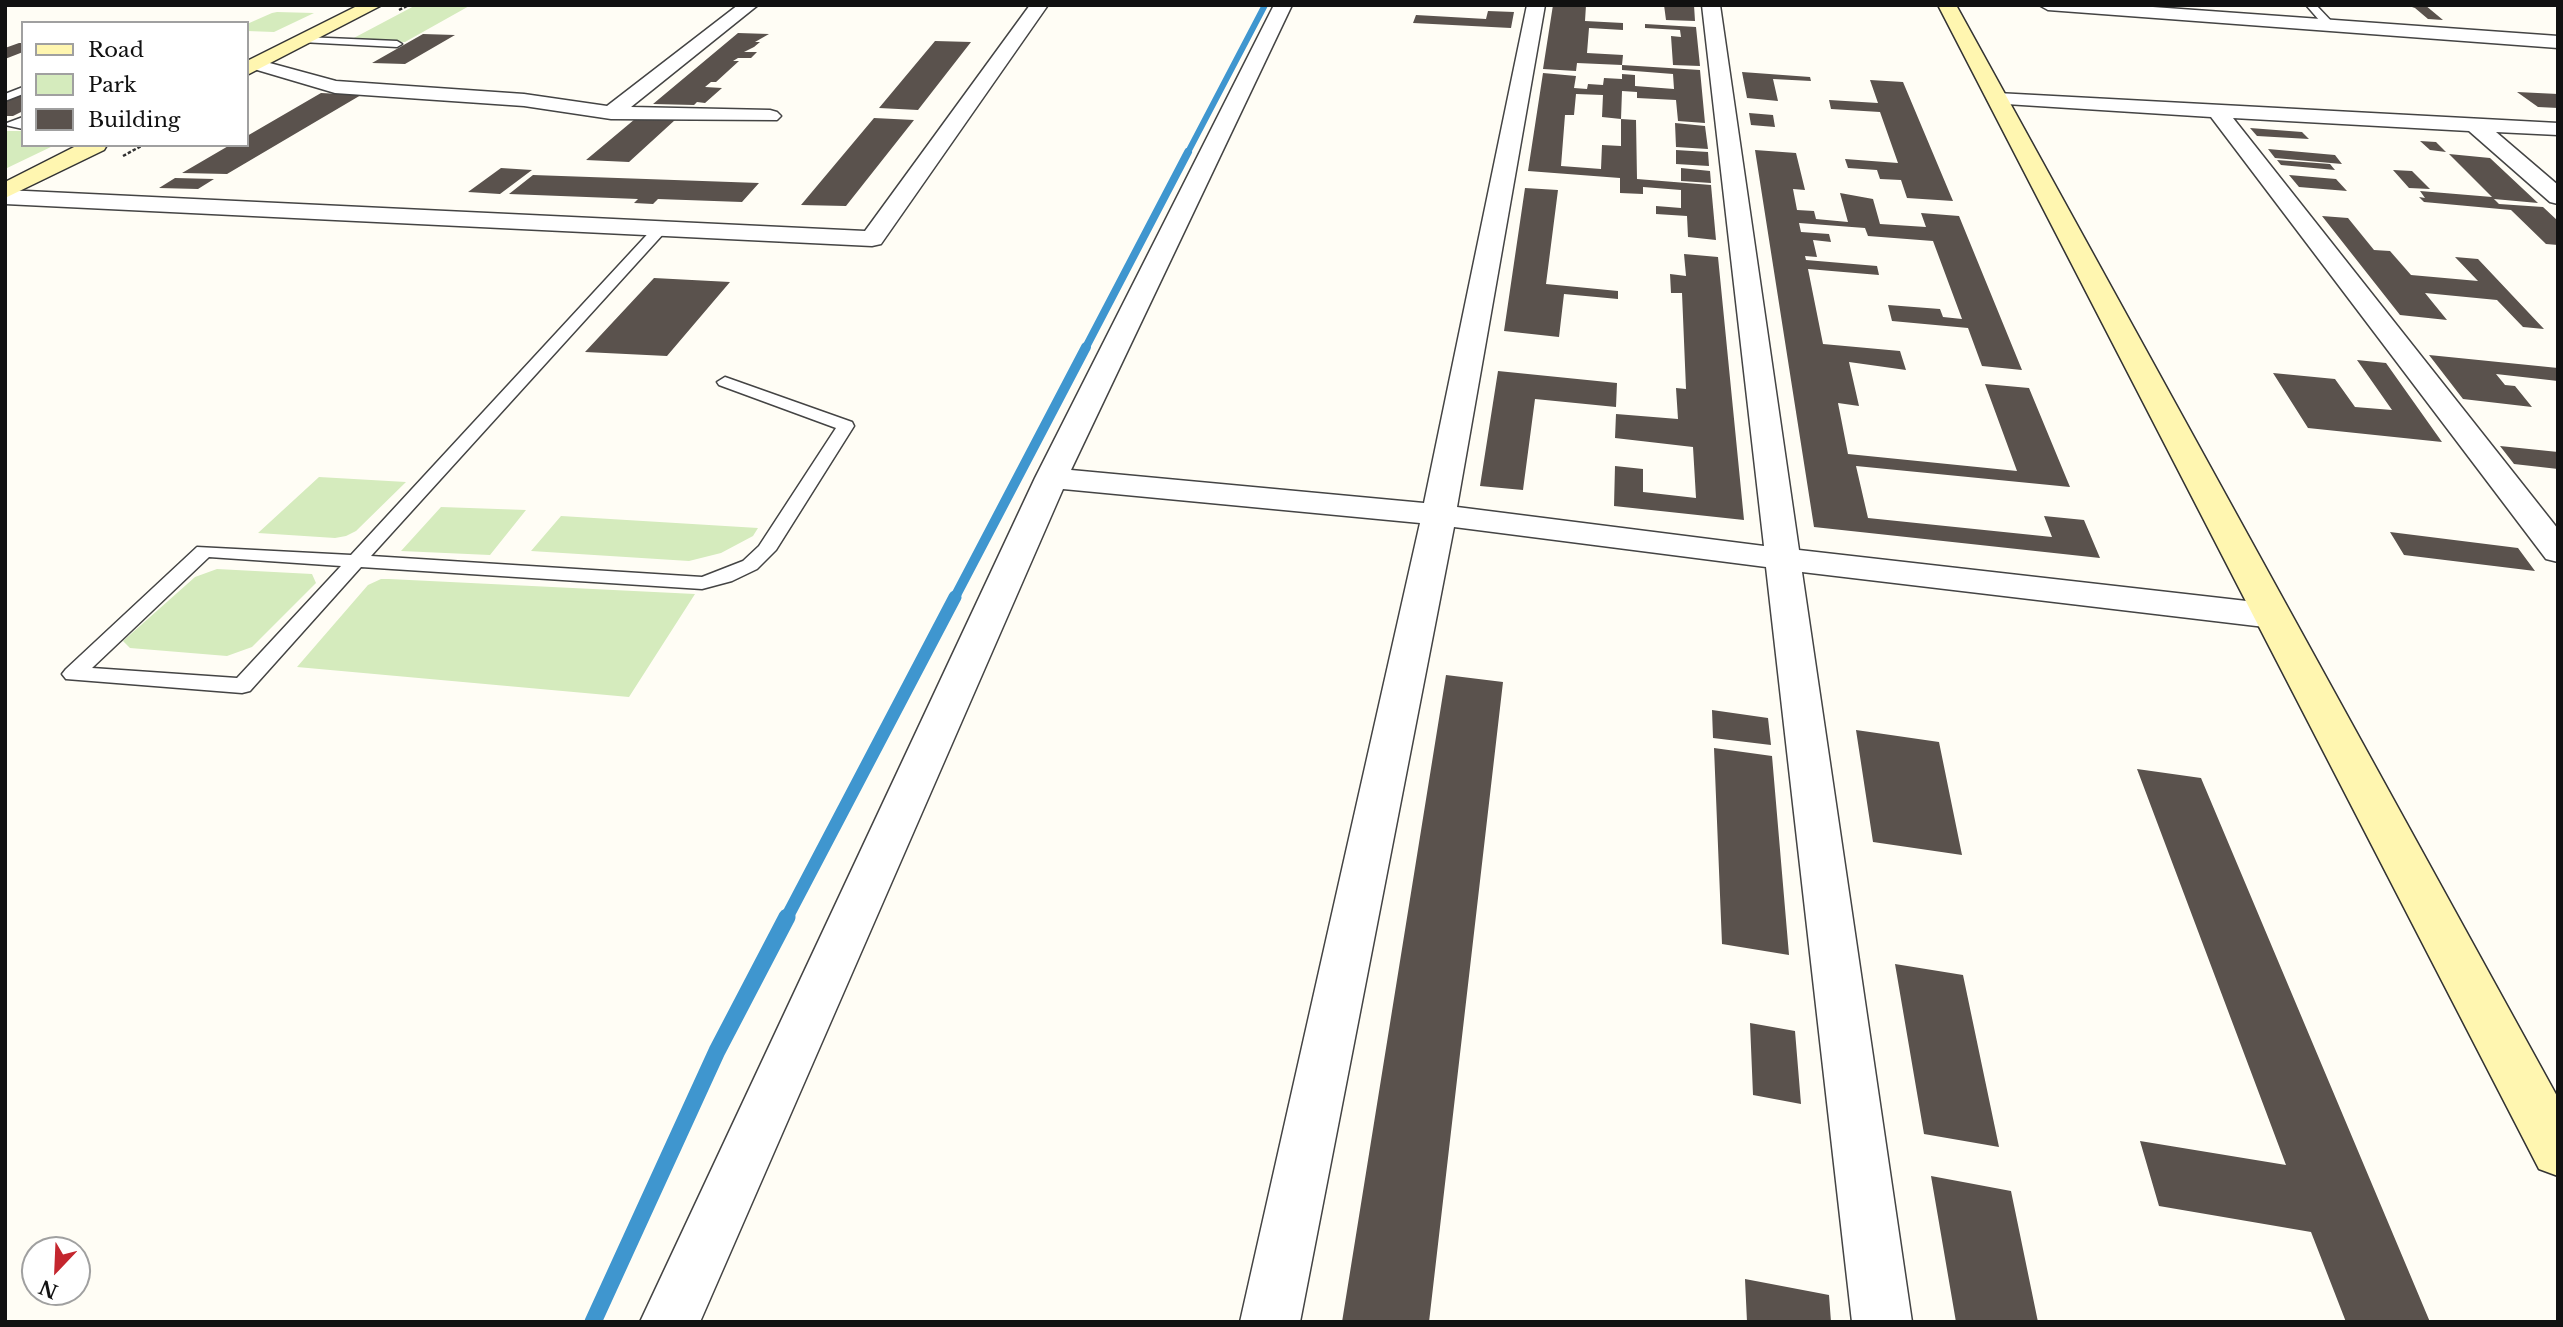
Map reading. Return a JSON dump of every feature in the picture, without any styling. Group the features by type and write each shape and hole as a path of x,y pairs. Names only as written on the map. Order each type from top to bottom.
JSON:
{"street":[{"path":"251,67 373,5"},
{"path":"611,113 749,5"},
{"path":"5,197 872,239 1040,5"},
{"path":"670,1322 1051,478 1283,5"},
{"path":"1270,1322 1439,514 1536,5"},
{"path":"1711,5 1882,1322"},
{"path":"1947,5 2558,1151"},
{"path":"2048,5 2558,43"},
{"path":"251,67 335,87 524,100 611,113 770,116"},
{"path":"1997,99 2558,129"},
{"path":"2217,111 2558,552"},
{"path":"2474,124 2558,197"},
{"path":"5,191 92,147"},
{"path":"1051,478 1439,514 1783,559 2273,616"}],"lane":[{"path":"2311,5 2330,26"},
{"path":"304,40 397,44"},
{"path":"5,98 21,86"},
{"path":"21,121 11,125 21,126"},
{"path":"660,229 356,561 242,686 73,674 204,551 356,561 702,583 725,577 750,565 766,550 846,426 725,382"}],"green space":[{"path":"416,5 471,5 405,42 350,40"},
{"path":"277,12 314,13 274,32 248,31 248,24"},
{"path":"6,131 21,131 21,147 51,147 5,169"},
{"path":"319,477 406,482 356,531 346,536 335,538 258,533"},
{"path":"441,507 526,510 490,555 401,551"},
{"path":"561,516 758,528 753,536 721,553 689,561 531,551"},
{"path":"217,569 312,574 316,583 252,647 227,656 130,648 123,641 195,577"},
{"path":"381,579 695,594 629,697 297,667 368,585"}],"building":[{"path":"1553,5 1586,5 1585,21 1623,23 1623,30 1589,28 1587,53 1623,55 1622,65 1577,63 1576,71 1543,69"},
{"path":"1664,5 1694,5 1695,21 1666,20"},
{"path":"2406,5 2425,5 2443,20 2428,19 2415,8"},
{"path":"1488,11 1514,12 1511,28 1413,23 1416,15 1486,19"},
{"path":"1645,24 1696,27 1700,66 1673,65 1671,36 1681,37 1680,30 1645,28"},
{"path":"738,33 769,34 744,52 757,52 751,58 738,58 733,61 739,61 716,82 705,87 722,88 705,103 653,104"},
{"path":"423,34 455,35 405,64 372,63"},
{"path":"935,41 971,42 918,110 879,108"},
{"path":"21,43 21,53 5,59 5,48"},
{"path":"1622,65 1700,70 1705,123 1678,121 1676,100 1637,98 1637,92 1622,91 1621,119 1636,120 1637,179 1711,185 1716,240 1688,237 1687,216 1656,214 1656,206 1681,208 1681,190 1643,187 1643,194 1620,193 1620,178 1528,171 1543,73 1576,76 1574,88 1587,89 1588,84 1603,85 1604,78 1622,79 1622,74 1635,75 1635,86 1674,89 1673,74 1622,70","holes":["1576,94 1603,95 1602,117 1621,119 1621,146 1602,145 1601,169 1561,166 1565,115 1574,115"]},
{"path":"1742,72 1810,77 1811,81 1773,79 1778,101 1747,98"},
{"path":"1870,80 1903,82 1953,201 1907,198 1901,180 1880,179 1877,170 1848,168 1845,159 1898,163 1880,112 1831,109 1829,100 1878,103"},
{"path":"2517,92 2558,94 2558,108 2538,107"},
{"path":"321,93 361,95 227,174 182,173 227,147 248,147 248,135"},
{"path":"21,94 21,112 5,116 5,101"},
{"path":"1749,113 1773,115 1775,127 1751,125"},
{"path":"874,118 914,120 846,206 801,205"},
{"path":"635,119 675,120 629,162 586,160"},
{"path":"1675,123 1705,126 1708,149 1676,147"},
{"path":"2250,128 2302,132 2309,139 2257,136"},
{"path":"2420,141 2436,142 2446,152 2430,150"},
{"path":"2268,149 2335,155 2342,164 2275,158"},
{"path":"1676,150 1708,152 1709,166 1676,164"},
{"path":"1755,150 1796,153 1805,190 1793,189 1797,210 1814,211 1816,219 1848,222 1840,193 1873,199 1880,224 1926,227 1921,213 1959,216 2022,370 1982,366 1968,328 1892,321 1888,305 1940,309 1943,317 1962,319 1933,241 1868,236 1865,228 1799,223 1801,232 1829,234 1831,242 1813,240 1817,257 1805,256 1806,260 1877,266 1879,275 1808,269 1823,344 1900,351 1906,370 1849,362 1859,406 1838,403 1848,454 2017,471 1985,384 2029,388 2070,487 1856,466 1868,518 2052,537 2044,516 2084,520 2100,558 1814,527"},
{"path":"2449,154 2490,158 2538,203 2494,199"},
{"path":"2277,160 2330,164 2335,170 2281,165"},
{"path":"501,168 532,170 500,194 468,192"},
{"path":"1681,168 1710,171 1711,183 1681,181"},
{"path":"2393,170 2412,171 2430,189 2409,188"},
{"path":"533,175 759,183 742,202 658,199 653,204 634,203 638,199 509,194"},
{"path":"2289,175 2336,179 2347,191 2299,187"},
{"path":"175,178 214,179 198,189 159,188"},
{"path":"1525,188 1558,190 1546,284 1618,291 1618,299 1564,294 1559,337 1504,331"},
{"path":"2420,191 2492,197 2499,204 2543,207 2558,221 2558,245 2546,244 2511,210 2424,202 2419,197 2425,198"},
{"path":"2322,216 2348,218 2374,250 2390,251 2411,275 2478,281 2455,257 2478,259 2544,329 2523,327 2497,300 2425,293 2447,320 2400,315"},
{"path":"1684,254 1718,257 1744,520 1614,506 1615,466 1643,469 1643,492 1696,498 1693,447 1615,438 1616,414 1678,419 1676,388 1686,389 1682,293 1671,293 1670,274 1686,276"},
{"path":"654,278 730,282 667,356 585,352"},
{"path":"2429,355 2558,368 2558,381 2496,374 2505,385 2515,386 2532,407 2463,399"},
{"path":"2357,360 2386,363 2442,442 2308,428 2273,373 2335,379 2355,407 2392,410"},
{"path":"1498,371 1617,383 1616,407 1535,399 1523,490 1480,486"},
{"path":"2500,446 2558,452 2558,469 2514,464"},
{"path":"2390,532 2518,548 2535,571 2404,555"},
{"path":"1446,675 1503,682 1429,1322 1342,1322"},
{"path":"1712,710 1768,718 1771,745 1713,738"},
{"path":"1856,730 1939,742 1962,855 1873,842"},
{"path":"1714,748 1772,756 1789,955 1722,944"},
{"path":"2137,769 2201,778 2430,1322 2346,1322 2311,1232 2159,1206 2140,1141 2286,1165"},
{"path":"1895,964 1963,975 1999,1147 1924,1134"},
{"path":"1750,1023 1795,1031 1801,1104 1753,1095"},
{"path":"1931,1176 2011,1191 2038,1322 1956,1322"},
{"path":"1745,1279 1829,1295 1831,1322 1747,1322"}],"waterway":[{"path":"1187,154 1265,5"},
{"path":"1085,349 1188,152"},
{"path":"954,599 1086,347"},
{"path":"786,919 955,597"},
{"path":"593,1322 717,1051 787,917"}]}
